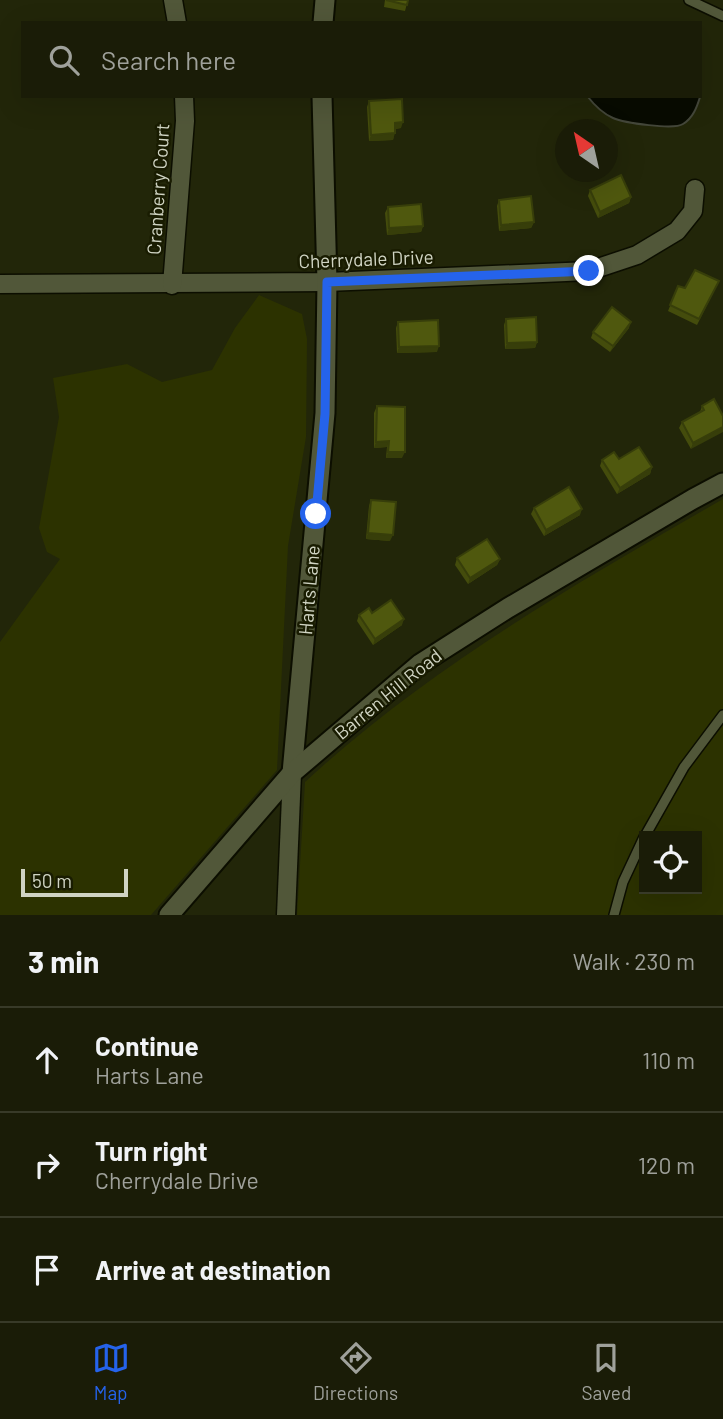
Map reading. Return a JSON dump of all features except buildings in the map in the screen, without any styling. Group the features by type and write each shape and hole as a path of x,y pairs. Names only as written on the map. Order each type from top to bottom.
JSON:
{"street":[{"path":"173,0 177,21"},
{"path":"323,21 325,0"},
{"name":"Cranberry Court","path":"172,285 185,121 184,98"},
{"name":"Harts Lane","path":"286,915 292,773 325,414 327,282 322,98"},
{"name":"Cherrydale Drive","path":"0,284 327,282 589,271 637,255 677,232 692,211 695,190"},
{"name":"Barren Hill Road","path":"169,915 292,773 420,664 508,608 723,483"}],"lane":[{"path":"689,0 723,16"},
{"path":"647,831 684,767 723,715"},
{"path":"614,915 623,882 639,848"}],"green space":[{"path":"259,295 302,314 307,339 306,437 288,546 277,770 151,915 0,915 0,642 60,559 47,552 39,528 59,417 53,378 127,364 162,382 212,370 235,328"},
{"path":"723,499 723,915 297,915 305,782 402,701 453,664 559,595"}],"shaded area":[{"path":"589,98 699,98 689,119 678,126 638,124 605,114"}],"route":[{"path":"316,514 325,414 327,282 589,271"}]}
